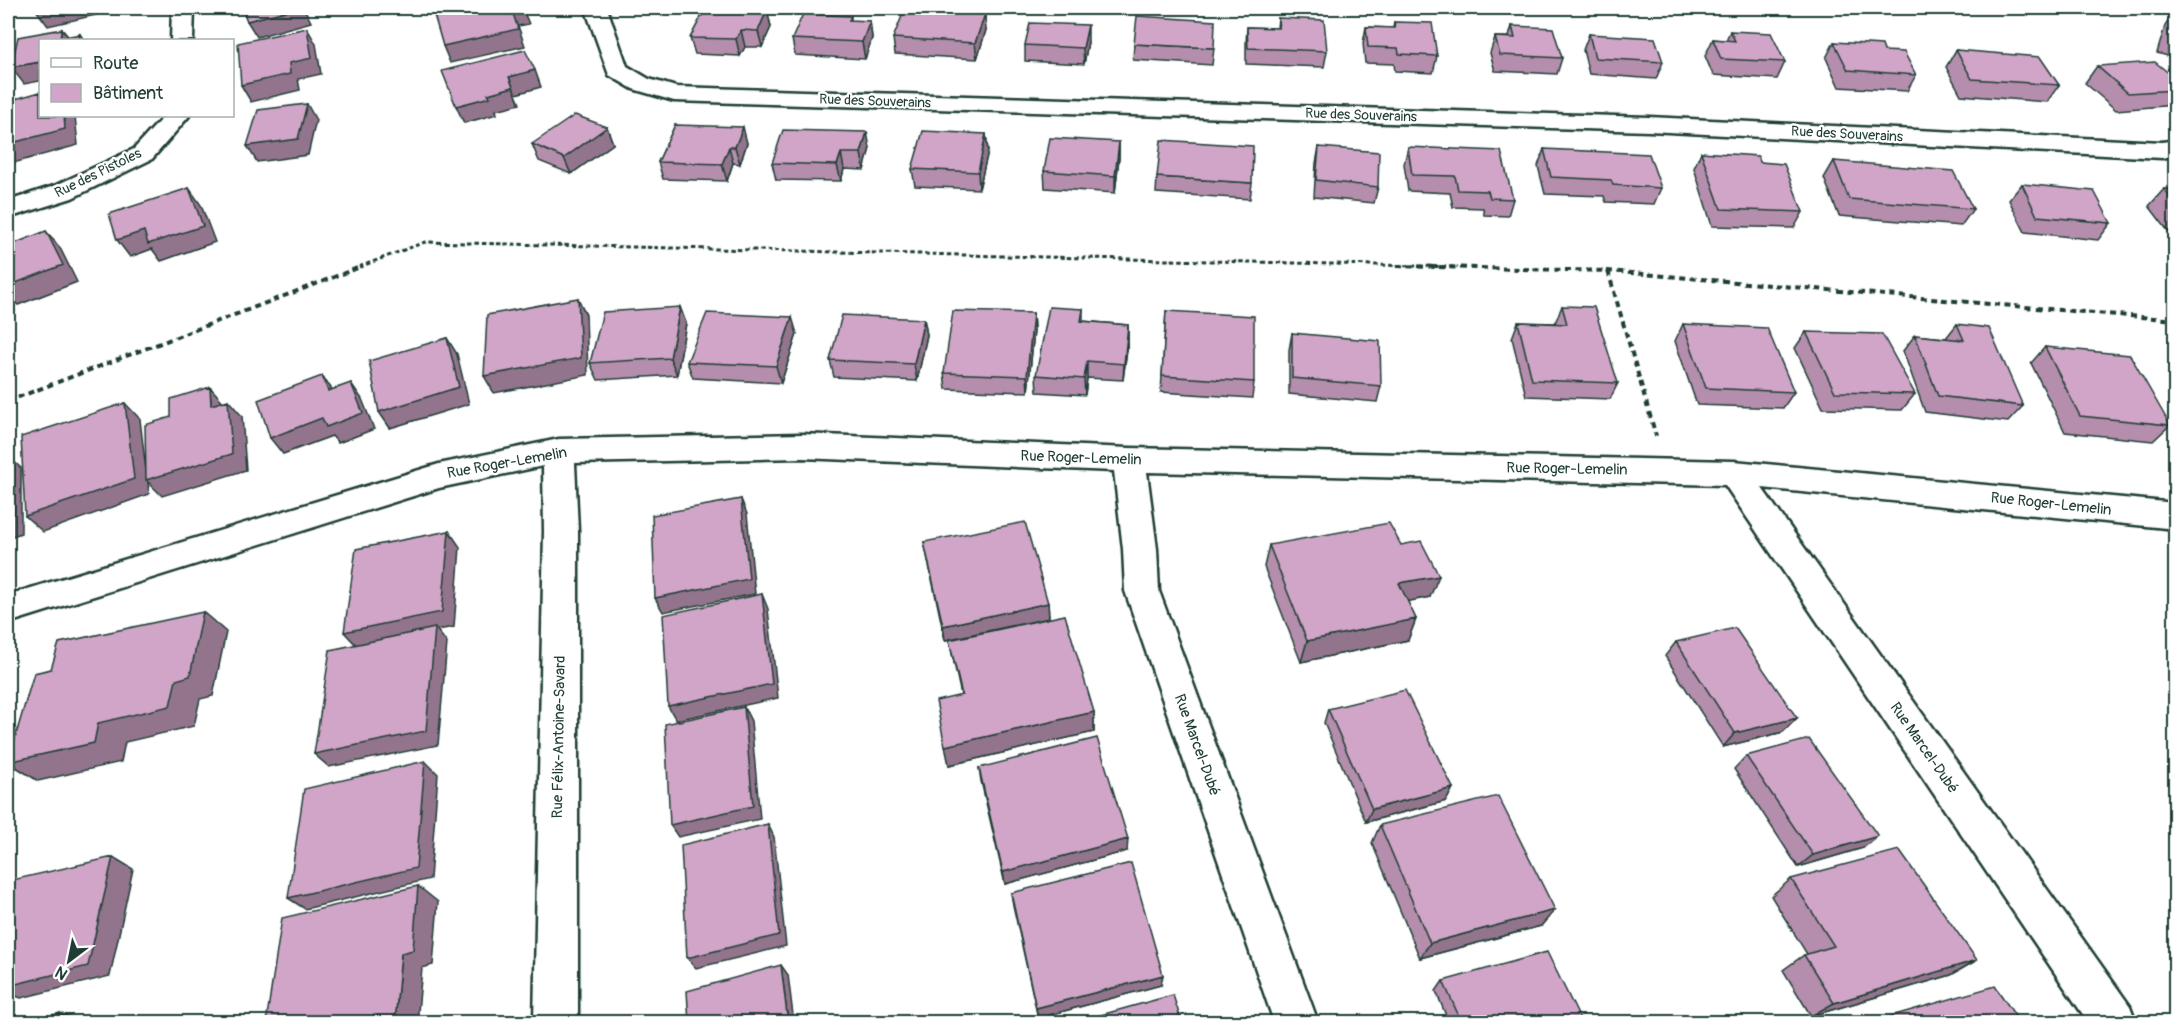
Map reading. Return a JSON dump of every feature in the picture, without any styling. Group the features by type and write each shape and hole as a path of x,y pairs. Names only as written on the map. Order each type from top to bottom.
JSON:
{"street":[{"path":"182,39 183,8"},
{"name":"Rue des Souverains","path":"596,8 617,70 640,84 674,94 1649,124 2162,150 2175,147"},
{"name":"Rue des Pistoles","path":"8,210 63,192 143,154 176,117"},
{"name":"Rue Roger-Lemelin","path":"8,609 439,476 560,451 802,446 1129,460 1734,473 2175,516"},
{"name":"Rue Félix-Antoine-Savard","path":"556,1023 560,451"},
{"name":"Rue Marcel-Dubé","path":"1129,460 1140,549 1142,591 1296,1023"},
{"name":"Rue Marcel-Dubé","path":"1734,473 2114,1023"}],"path":[{"path":"8,401 425,242 1608,271 2175,320"},
{"path":"1608,271 1666,471"}],"building":[{"path":"242,8 296,8 247,21"},
{"path":"432,8 522,8 512,10 518,29 443,46"},
{"path":"706,8 767,10 758,31 741,30 736,39 690,38"},
{"path":"905,9 985,14 975,43 893,38"},
{"path":"803,14 851,16 849,20 870,21 862,42 792,39"},
{"path":"2175,15 2175,39 2170,37"},
{"path":"1137,16 1215,21 1214,48 1134,44"},
{"path":"1278,18 1324,20 1327,51 1248,48 1247,27 1279,28"},
{"path":"1394,22 1432,23 1437,56 1399,54 1398,48 1368,47 1366,27 1395,28"},
{"path":"1030,23 1088,25 1083,48 1025,45"},
{"path":"1512,26 1553,28 1562,58 1500,55 1495,37 1515,38"},
{"path":"307,28 312,58 289,63 290,74 241,85 238,43"},
{"path":"62,29 60,38 80,34 78,39 39,39 39,62 11,67 18,37"},
{"path":"1730,31 1771,33 1785,62 1721,59 1713,39 1735,41"},
{"path":"1589,34 1655,38 1663,62 1595,58"},
{"path":"1834,42 1882,45 1884,51 1904,52 1916,75 1848,70"},
{"path":"525,50 535,70 509,77 513,87 488,94 490,97 456,106 442,71"},
{"path":"1956,50 2040,57 2059,85 1972,79"},
{"path":"2155,62 2175,78 2175,90 2128,93 2097,66"},
{"path":"39,92 39,117 64,117 65,129 8,144 8,101"},
{"path":"307,104 298,139 247,146 258,110"},
{"path":"575,115 607,127 564,158 532,144"},
{"path":"675,125 743,127 735,147 729,147 722,164 658,162"},
{"path":"783,130 867,132 861,153 841,153 837,165 772,163"},
{"path":"923,131 986,134 978,172 912,169"},
{"path":"1050,138 1119,142 1115,176 1044,171"},
{"path":"1161,140 1253,146 1252,183 1157,177"},
{"path":"1319,147 1379,152 1378,187 1316,180"},
{"path":"1408,147 1501,151 1513,199 1490,198 1488,191 1458,190 1455,176 1412,175"},
{"path":"1544,149 1649,154 1661,188 1613,185 1611,180 1551,177"},
{"path":"1701,152 1758,156 1760,162 1784,164 1803,212 1721,209"},
{"path":"1834,161 1953,171 1973,209 1849,199"},
{"path":"2022,184 2094,191 2111,223 2037,216"},
{"path":"189,188 203,226 148,244 144,231 117,240 109,214"},
{"path":"2164,189 2175,190 2175,204"},
{"path":"46,231 63,265 8,286 8,246"},
{"path":"578,298 581,358 484,376 487,315"},
{"path":"1562,306 1594,307 1618,383 1532,380 1518,322 1567,324"},
{"path":"680,307 670,358 590,363 603,312"},
{"path":"1049,307 1083,309 1081,321 1128,325 1124,364 1087,361 1084,379 1036,375"},
{"path":"953,311 1033,313 1027,376 944,373"},
{"path":"1166,311 1254,316 1254,382 1162,376"},
{"path":"707,313 792,317 776,366 687,362"},
{"path":"842,315 924,319 914,364 830,360"},
{"path":"1683,324 1767,328 1794,392 1706,388"},
{"path":"1957,324 1989,328 2023,406 1938,396 1915,335 1964,340"},
{"path":"1806,332 1882,334 1915,394 1835,392"},
{"path":"1292,333 1380,341 1381,386 1292,378"},
{"path":"447,338 459,387 379,412 369,361"},
{"path":"2045,347 2130,355 2170,425 2080,416"},
{"path":"322,376 328,391 351,383 363,413 326,427 322,418 270,438 258,400"},
{"path":"210,387 211,405 228,400 232,454 146,480 145,425 171,417 171,399"},
{"path":"125,403 134,479 25,516 21,437"},
{"path":"741,499 749,579 655,598 652,515"},
{"path":"1025,522 1048,603 943,626 924,542"},
{"path":"1389,523 1401,545 1421,541 1439,576 1399,583 1416,619 1307,641 1269,545"},
{"path":"449,531 442,612 344,632 356,549"},
{"path":"762,594 772,684 668,706 663,615"},
{"path":"203,612 190,676 176,680 170,706 98,723 94,743 8,762 34,673 51,669 59,643"},
{"path":"1065,615 1094,712 945,746 936,701 962,695 949,640"},
{"path":"435,628 426,731 314,754 330,650"},
{"path":"1735,628 1797,718 1735,733 1676,642"},
{"path":"1405,690 1453,788 1372,809 1328,709"},
{"path":"744,707 753,806 670,825 665,724"},
{"path":"1097,738 1128,839 1003,872 979,768"},
{"path":"1809,739 1878,836 1813,855 1746,756"},
{"path":"425,761 416,868 288,898 304,789"},
{"path":"1498,796 1555,910 1430,943 1380,825"},
{"path":"768,824 779,935 687,958 681,845"},
{"path":"1899,850 1977,960 1834,1003 1804,955 1834,946 1791,879"},
{"path":"113,857 88,966 8,986 8,881"},
{"path":"1131,863 1163,975 1036,1008 1011,893"},
{"path":"418,886 413,950 401,953 395,1023 266,1023 282,918"},
{"path":"1547,952 1582,1023 1462,1023 1443,981"},
{"path":"781,965 788,1023 689,1023 687,991"},
{"path":"1995,986 2020,1023 1867,1023"},
{"path":"1173,995 1182,1023 1072,1023"},
{"path":"60,1013 58,1023 21,1023"}]}
